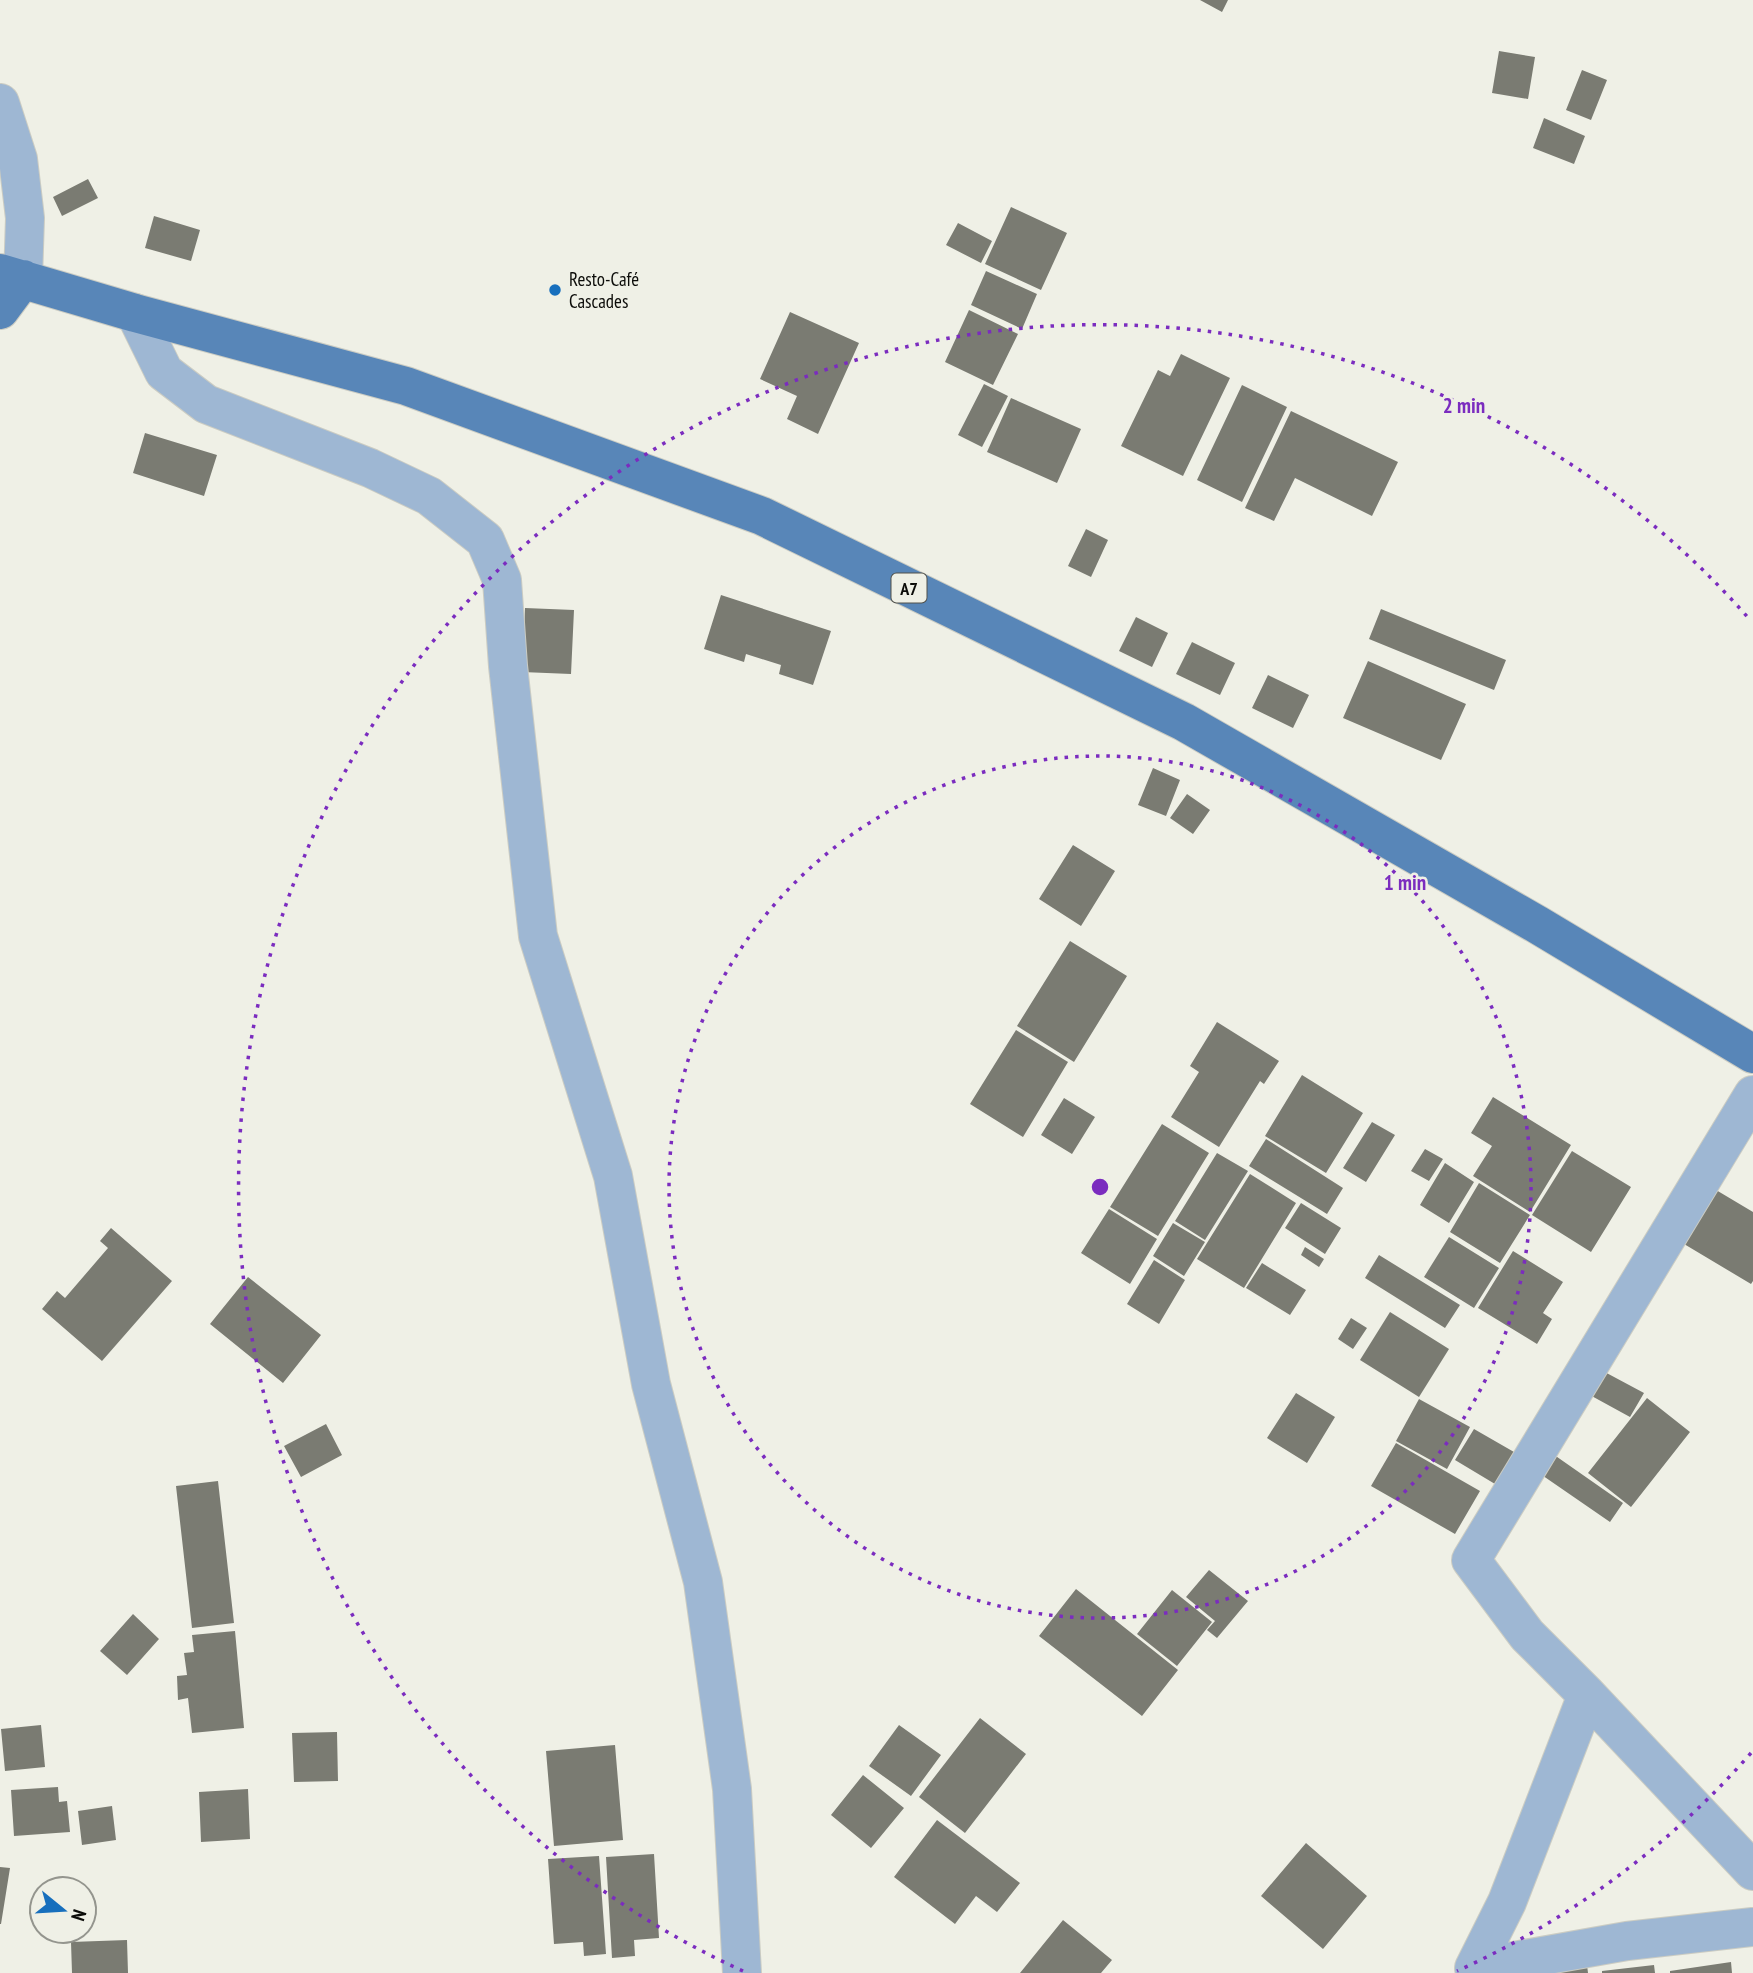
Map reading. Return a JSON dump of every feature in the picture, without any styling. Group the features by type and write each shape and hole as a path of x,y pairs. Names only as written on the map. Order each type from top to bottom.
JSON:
{"main road":[{"path":"0,310 11,276"},
{"name":"A7","path":"11,276 135,313 406,386 762,516 1184,722 1538,925 1753,1054"}],"street":[{"path":"0,103 18,159 25,218 11,276"},
{"path":"135,313 164,372 206,404 370,468 429,496 485,540 502,580 509,679 538,936 613,1176 651,1384 703,1582 732,1789 742,1973"},
{"path":"1753,1095 1471,1560 1527,1635 1753,1871"},
{"path":"1587,1695 1507,1902 1474,1968 1627,1941 1753,1927"}],"building":[{"path":"1200,0 1228,0 1222,12"},
{"path":"1499,51 1535,57 1528,99 1492,93"},
{"path":"1582,70 1607,80 1591,120 1566,110"},
{"path":"1544,118 1585,136 1574,164 1533,148"},
{"path":"88,179 98,198 62,216 53,197"},
{"path":"1011,207 1067,233 1041,290 985,264"},
{"path":"154,216 200,230 191,261 145,248"},
{"path":"958,223 992,241 981,263 946,245"},
{"path":"986,271 1037,294 1022,329 971,305"},
{"path":"969,310 1018,334 993,385 945,362"},
{"path":"790,312 859,343 818,434 787,419 797,396 760,379"},
{"path":"1181,354 1230,378 1183,476 1121,446 1158,370 1170,376"},
{"path":"984,384 1008,396 982,447 958,435"},
{"path":"1242,385 1287,407 1242,502 1197,480"},
{"path":"1011,398 1081,429 1057,483 987,452"},
{"path":"1291,411 1398,462 1372,516 1295,478 1274,521 1245,508"},
{"path":"145,433 217,455 204,496 133,473"},
{"path":"1086,529 1108,540 1091,577 1068,566"},
{"path":"721,595 831,631 813,685 779,674 781,665 746,654 744,662 704,649"},
{"path":"525,608 574,610 571,674 522,672"},
{"path":"1381,609 1506,660 1494,690 1369,639"},
{"path":"1136,617 1168,633 1152,667 1119,651"},
{"path":"1192,642 1235,663 1220,695 1176,674"},
{"path":"1368,661 1466,704 1441,760 1343,718"},
{"path":"1268,675 1309,695 1293,728 1252,708"},
{"path":"1153,768 1180,780 1166,816 1138,805"},
{"path":"1187,794 1210,810 1193,834 1170,818"},
{"path":"1073,845 1115,871 1081,926 1039,899"},
{"path":"1070,941 1127,976 1074,1062 1017,1026"},
{"path":"1217,1022 1279,1061 1264,1084 1260,1081 1219,1147 1171,1117 1199,1072 1190,1066"},
{"path":"1016,1030 1068,1062 1023,1137 970,1104"},
{"path":"1302,1075 1363,1113 1326,1173 1265,1136"},
{"path":"1493,1097 1571,1145 1530,1212 1473,1176 1492,1146 1471,1133"},
{"path":"1064,1098 1095,1117 1072,1154 1041,1135"},
{"path":"1372,1122 1395,1135 1366,1182 1343,1168"},
{"path":"1162,1124 1209,1153 1158,1236 1110,1207"},
{"path":"1266,1139 1343,1188 1327,1214 1249,1166"},
{"path":"1425,1149 1443,1159 1429,1181 1411,1171"},
{"path":"1572,1151 1631,1187 1591,1252 1532,1215"},
{"path":"1217,1153 1248,1171 1205,1240 1175,1221"},
{"path":"1445,1163 1474,1182 1449,1223 1420,1205"},
{"path":"1250,1174 1296,1203 1244,1288 1197,1259"},
{"path":"1479,1183 1530,1215 1500,1263 1450,1232"},
{"path":"1706,1184 1753,1212 1751,1284 1674,1238"},
{"path":"1301,1203 1341,1228 1325,1254 1285,1228"},
{"path":"1109,1209 1157,1239 1130,1284 1081,1253"},
{"path":"1173,1223 1205,1242 1184,1276 1153,1256"},
{"path":"111,1228 172,1281 102,1361 42,1309 57,1291 65,1298 108,1248 100,1241"},
{"path":"1449,1237 1499,1268 1474,1308 1424,1277"},
{"path":"1305,1247 1324,1259 1319,1267 1301,1255"},
{"path":"1513,1251 1563,1282 1543,1313 1552,1319 1537,1344 1478,1308"},
{"path":"1379,1255 1460,1305 1445,1328 1365,1278"},
{"path":"1154,1260 1185,1280 1159,1324 1127,1304"},
{"path":"1262,1263 1306,1290 1290,1315 1246,1288"},
{"path":"248,1277 321,1335 283,1383 210,1324"},
{"path":"1390,1312 1449,1349 1419,1397 1360,1360"},
{"path":"1351,1318 1367,1328 1353,1349 1338,1339"},
{"path":"1601,1370 1644,1393 1630,1417 1588,1394"},
{"path":"1296,1393 1335,1417 1307,1463 1267,1438"},
{"path":"1647,1398 1690,1432 1631,1507 1588,1473"},
{"path":"1419,1399 1470,1427 1447,1469 1396,1441"},
{"path":"326,1424 342,1455 301,1477 284,1446"},
{"path":"1474,1429 1514,1452 1495,1484 1455,1460"},
{"path":"1396,1443 1480,1491 1455,1534 1371,1486"},
{"path":"1550,1452 1623,1503 1610,1522 1536,1471"},
{"path":"218,1481 234,1623 192,1628 176,1486"},
{"path":"1209,1570 1248,1601 1217,1638 1207,1630 1215,1621 1186,1597"},
{"path":"1076,1589 1178,1670 1142,1716 1039,1636"},
{"path":"1172,1590 1212,1622 1177,1666 1137,1634"},
{"path":"133,1614 159,1639 127,1675 100,1651"},
{"path":"235,1631 244,1728 192,1733 188,1698 178,1700 177,1676 187,1675 184,1653 194,1652 192,1635"},
{"path":"980,1718 1026,1754 965,1833 919,1797"},
{"path":"41,1725 45,1767 5,1771 1,1729"},
{"path":"899,1725 941,1755 911,1796 869,1766"},
{"path":"337,1732 338,1781 294,1782 292,1733"},
{"path":"615,1745 623,1840 554,1846 546,1751"},
{"path":"863,1775 904,1808 871,1848 831,1815"},
{"path":"58,1787 59,1802 67,1801 70,1832 14,1836 11,1790"},
{"path":"248,1789 250,1839 201,1842 199,1792"},
{"path":"112,1806 116,1840 82,1845 78,1811"},
{"path":"937,1820 1020,1883 997,1912 976,1896 955,1924 894,1877"},
{"path":"1306,1843 1367,1896 1323,1949 1261,1896"},
{"path":"654,1854 659,1938 634,1940 635,1956 612,1958 606,1857"},
{"path":"599,1856 606,1954 584,1956 583,1942 554,1944 548,1859"},
{"path":"0,1867 10,1868 1,1924 0,1924"},
{"path":"1063,1920 1112,1960 1101,1973 1020,1973"},
{"path":"127,1940 128,1973 72,1973 71,1945 98,1945 98,1941"},
{"path":"1731,1962 1732,1973 1670,1973 1670,1971"},
{"path":"1587,1965 1588,1973 1539,1973"},
{"path":"1654,1965 1655,1973 1602,1973 1602,1971"}],"place":[{"name":"Resto-Café Cascades","path":"555,290"}]}
